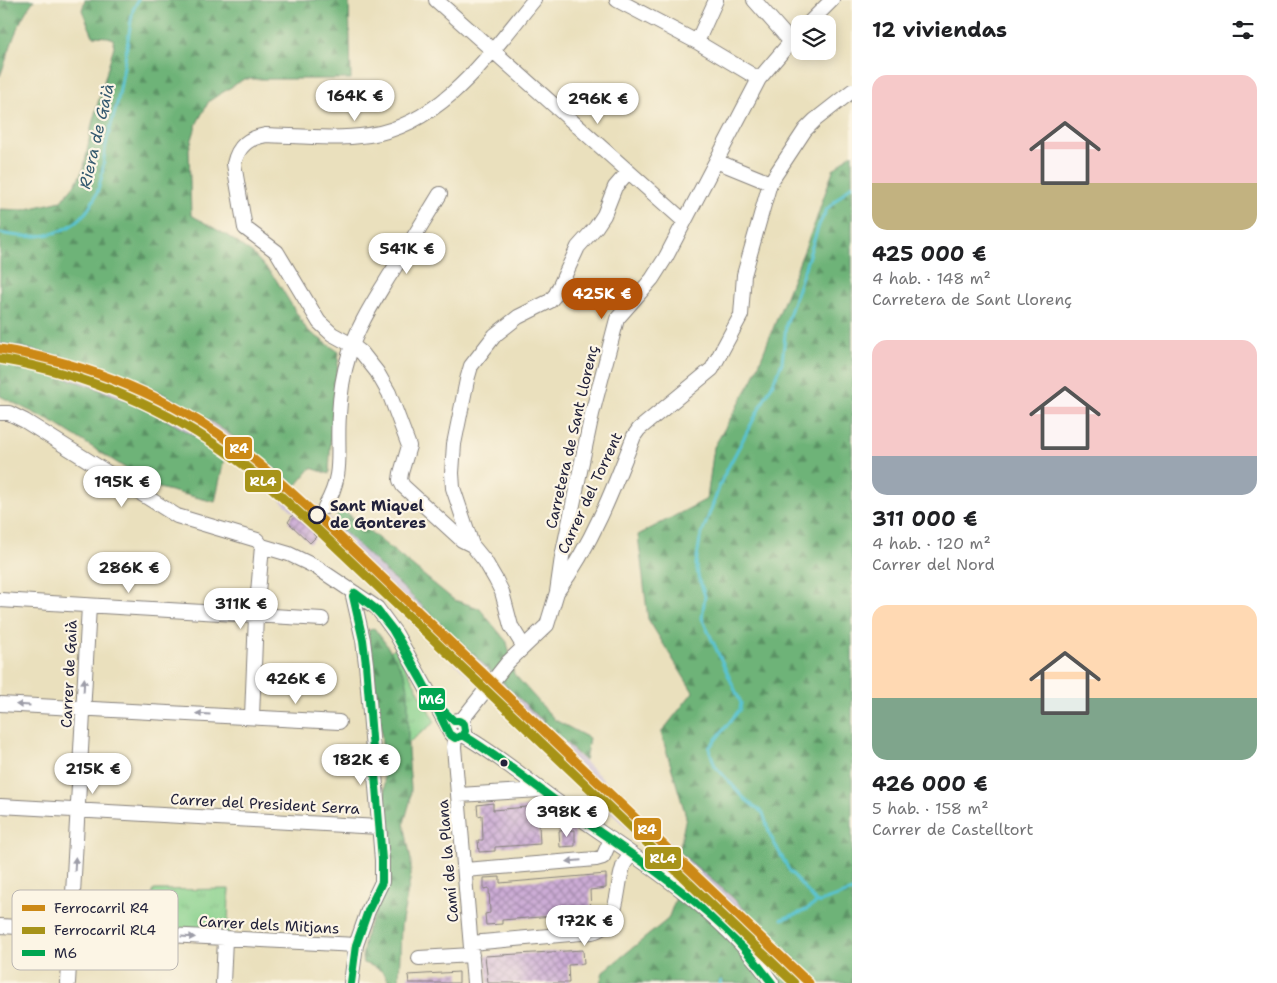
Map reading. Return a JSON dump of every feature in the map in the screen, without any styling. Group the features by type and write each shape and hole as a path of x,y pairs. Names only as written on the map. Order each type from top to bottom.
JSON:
{"street":[{"path":"436,0 684,221"},
{"path":"472,544 462,540 403,486 400,480 401,473 409,446 389,393 369,360 352,345 332,334 318,322 277,252 245,228 234,164 236,156 247,140 255,137 266,135 352,137 370,135 407,123 438,104 459,87 493,50 534,0"},
{"path":"617,0 697,42 759,79"},
{"path":"697,42 716,0"},
{"path":"754,0 791,33"},
{"path":"817,15 832,0"},
{"name":"Carretera de Sant Llorenç","path":"456,728 505,665 547,625 557,592 562,557 592,414 618,319 652,279 666,257 759,79 791,42"},
{"name":"Carrer del Torrent","path":"557,592 595,528 612,493 634,436 639,429 712,369 741,315 744,275 770,183 805,130 814,120 852,91"},
{"path":"716,161 770,183"},
{"path":"524,646 516,637 511,626 502,592 496,580 472,544 453,488 454,444 470,366 495,335 518,317 550,300 556,294 578,246 596,227 604,215 615,187 628,172"},
{"path":"325,507 336,486 340,396 344,372 352,345 365,315 440,194"},
{"path":"0,414 9,413 25,421 177,516 257,540 262,546 289,554 316,567 371,603 396,634 431,698 456,728 704,908 744,948 772,983"},
{"path":"252,716 256,616 262,546"},
{"path":"351,983 356,946 368,911 382,882 382,860 363,640 353,596 355,592"},
{"path":"0,600 322,619"},
{"name":"Carrer de Gaià","path":"73,890 89,606"},
{"path":"0,704 339,722"},
{"name":"Camí de la Plana","path":"456,728 454,747 474,983"},
{"path":"505,792 514,782 510,768"},
{"path":"459,794 540,790"},
{"name":"Carrer del President Serra","path":"0,806 379,827"},
{"path":"465,870 596,859 603,857 607,852 611,839"},
{"path":"419,958 602,930 608,924 612,915 623,865 632,854"},
{"path":"603,857 623,865"},
{"name":"Carrer dels Mitjans","path":"178,936 356,946"},
{"path":"223,983 225,939"},
{"name":"Carrer de Gaià","path":"68,983 69,970"}],"shaded area":[{"path":"0,343 43,351 110,372 153,389 200,415 265,460 296,486 679,852 730,896 819,983 794,983 682,882 493,698 427,638 336,550 253,476 225,455 166,420 97,388 33,369 0,363"}],"green space":[{"path":"0,0 34,0 22,18 0,76"},
{"path":"85,0 349,0 351,79 244,79 209,101 197,123 189,149 191,215 228,236 253,254 275,278 307,330 339,352 329,474 311,468 296,486 228,433 154,389 117,374 78,362 0,343 0,209 23,210 61,201 76,183 84,168 92,124 114,46 113,39 93,36 82,10"},
{"path":"852,153 852,983 819,983 731,896 679,852 686,816 661,733 693,692 648,619 638,535 707,499 714,447 753,379 815,223 833,170"},
{"path":"0,363 43,372 106,392 173,424 225,455 215,502 155,487 56,424 0,396"},
{"path":"341,508 454,600 479,608 507,642 514,674 555,720 589,738 585,761 334,522"},
{"path":"374,628 405,675 408,689 408,751 411,788 410,802 404,823 411,860 411,875 401,926 399,983 389,983 385,975 379,970 363,963 362,957 367,930 385,891 386,811 381,729 368,631"},
{"path":"395,648 435,722 408,743 383,655"},
{"path":"682,882 794,983 600,983 603,972 668,919"},
{"path":"229,889 228,935 178,931 178,890 153,890"}],"building":[{"path":"294,513 314,532 313,534 316,537 310,543 288,522"},
{"path":"493,803 493,810 538,806 540,844 495,847 495,851 479,852 478,840 483,840 482,815 478,816 477,805"},
{"path":"575,830 575,846 560,847 559,831"},
{"path":"606,874 606,888 590,890 591,913 502,920 502,924 486,925 485,914 490,913 489,888 484,889 484,878 500,877 500,883"},
{"path":"583,950 584,964 568,965 569,983 488,983 485,956"},
{"path":"459,972 459,983 409,983 408,975"}],"waterway":[{"name":"Riera de Gaià","path":"0,233 33,236 62,230 75,223 94,200 101,178 106,145 119,96 133,10 138,0"},
{"path":"817,903 789,870 771,837 763,813 745,799 715,766 709,748 740,709 741,703 702,618 705,596 696,564 700,539 723,477 782,363 786,325 819,225 827,209 852,185"},
{"path":"782,919 802,912 817,903 852,891"}],"rail line":[{"name":"R4","path":"0,349 65,363 159,399 217,433 244,452 322,520 809,983"},
{"name":"RL4","path":"0,359 64,374 125,396 183,424 211,441 247,468 315,527 794,983"}],"transit line":[{"name":"M6","path":"355,593 369,603 381,615 391,627 432,699 392,629 377,610 355,593"},
{"name":"M6","path":"351,983 356,945 368,911 382,882 382,860 366,664 363,640 353,596 355,593"},
{"name":"M6","path":"432,699 454,721 464,724 465,731 462,736 455,738 449,734 432,699"},
{"name":"M6","path":"463,735 650,867 689,897 732,934 772,983"}],"place":[{"name":"Sant Miquel de Gonteres","path":"317,515"}]}
